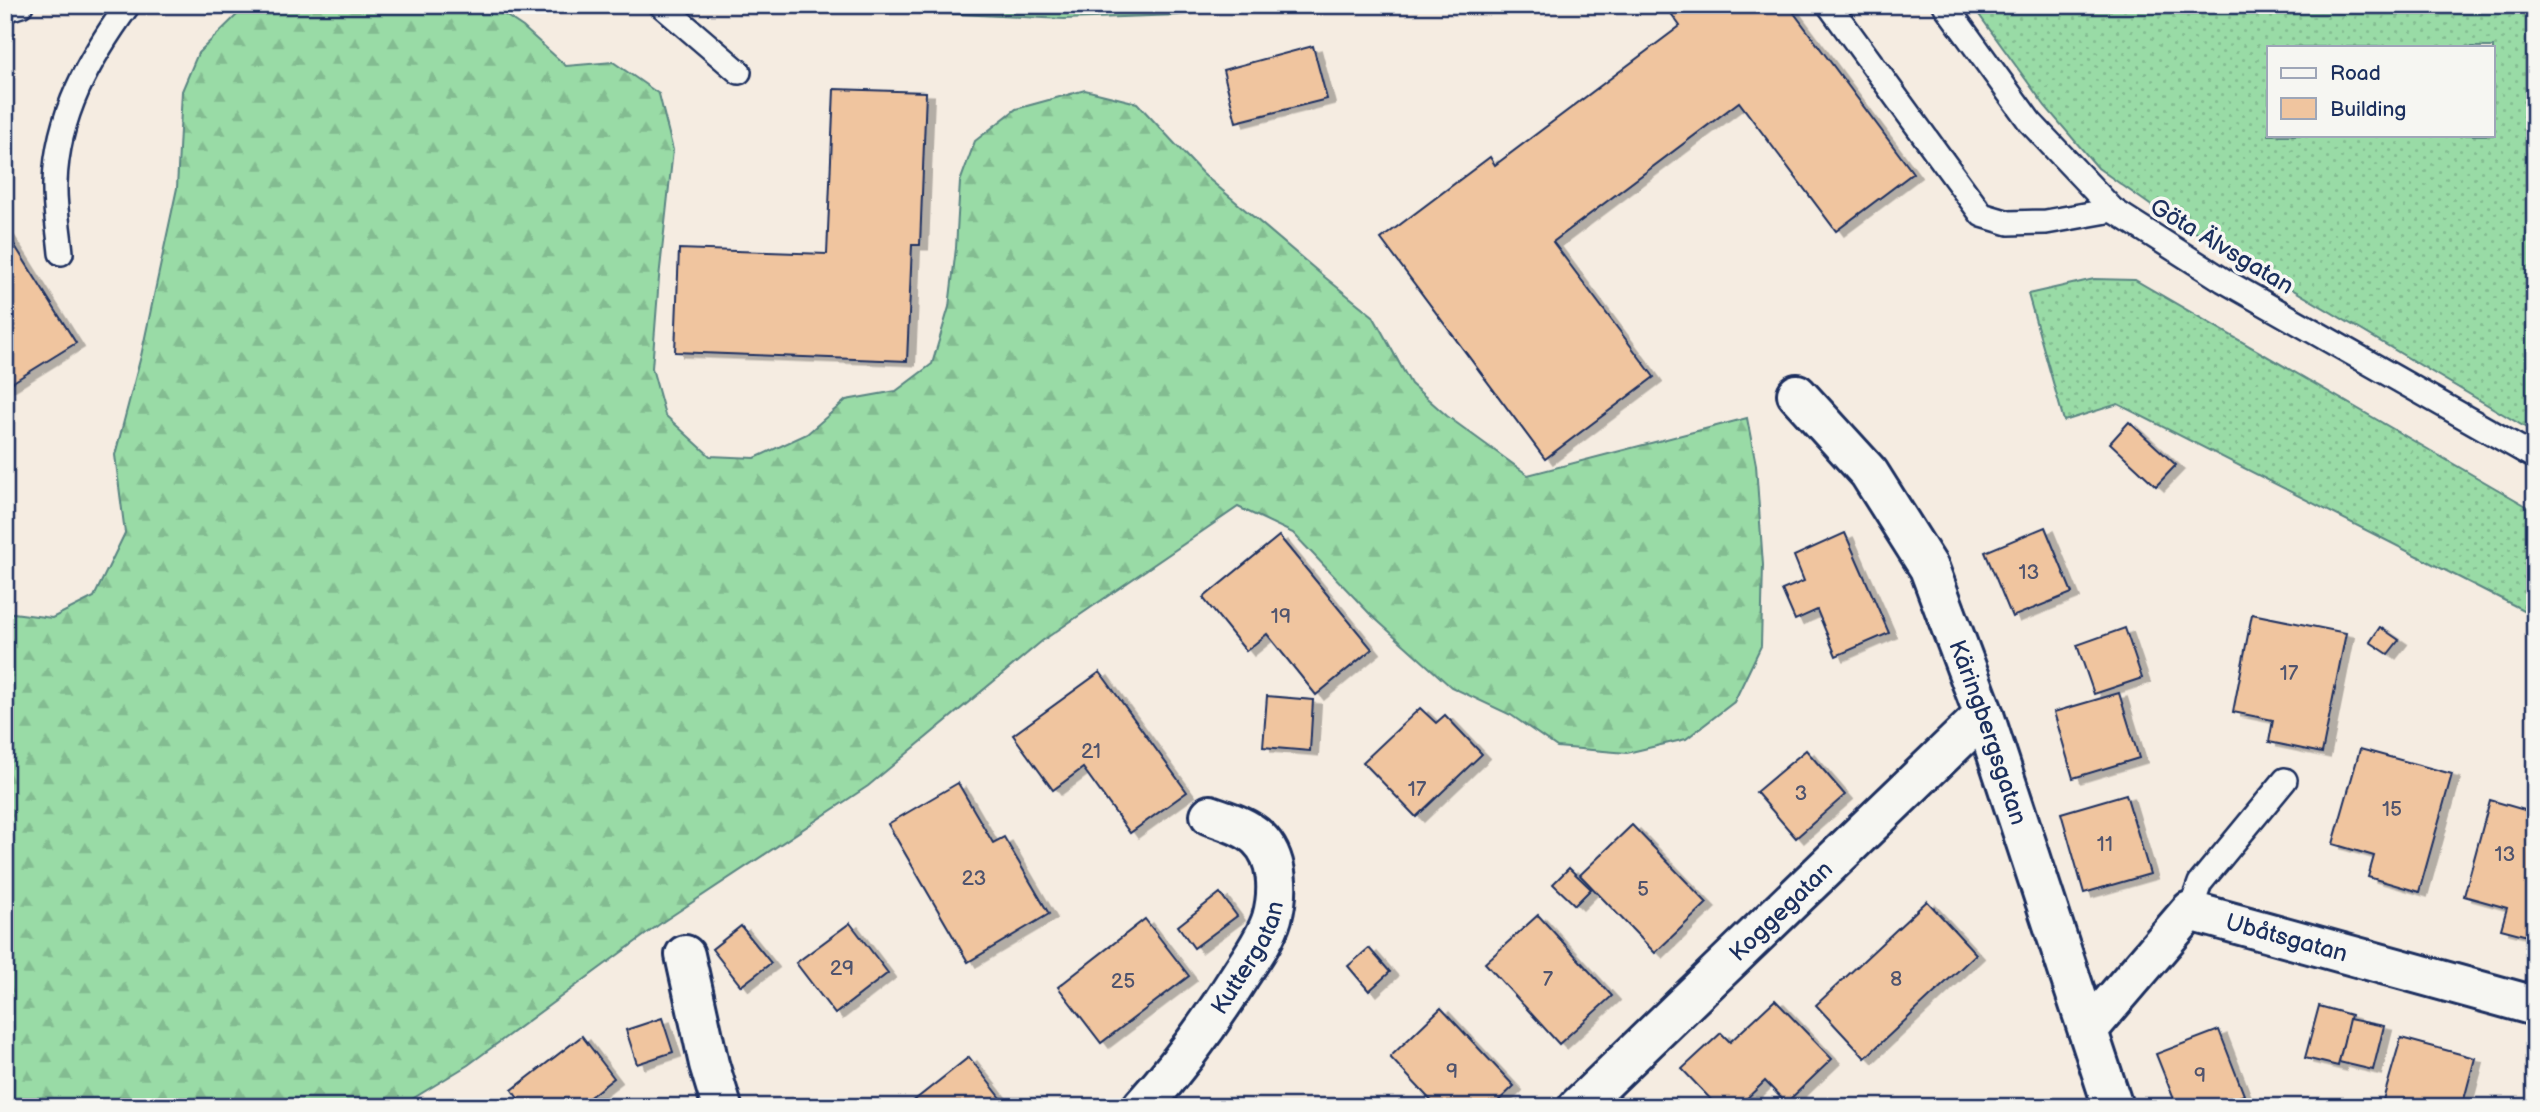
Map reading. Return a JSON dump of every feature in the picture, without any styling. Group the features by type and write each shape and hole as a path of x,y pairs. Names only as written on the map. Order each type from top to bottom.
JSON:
{"street":[{"name":"Käringbergsgatan","path":"1797,394 1869,473 1929,568 1984,715 2113,1107"},
{"name":"Koggegatan","path":"1578,1107 1984,715"},
{"name":"Kuttergatan","path":"1142,1107 1226,999 1272,920 1276,897 1275,869 1268,851 1258,838 1245,828 1210,815"},
{"path":"2088,1030 2190,911"},
{"name":"Ubåtsgatan","path":"2190,911 2535,1006"},
{"path":"685,955 709,1064 722,1107"}],"lane":[{"path":"5,10 21,5"},
{"path":"61,253 54,184 62,127 78,86 106,35 128,5"},
{"path":"661,5 739,72"},
{"path":"1829,5 1982,215 2009,223 2046,222 2113,210"},
{"name":"Göta Älvsgatan","path":"1945,5 2030,122 2113,210 2223,280 2535,457"},
{"path":"2190,911 2200,883 2285,780"}],"green space":[{"path":"247,5 490,5 523,27 566,66 613,62 659,94 673,150 652,368 665,415 710,456 755,458 807,434 846,400 896,391 932,364 949,307 960,182 975,141 1016,109 1085,90 1137,103 1203,174 1373,316 1411,384 1447,416 1528,475 1747,418 1756,465 1763,565 1761,646 1734,702 1686,739 1627,753 1557,747 1511,715 1451,687 1370,614 1293,533 1238,507 1042,641 868,786 664,921 468,1065 399,1107 5,1107 5,612 52,618 94,597 125,533 115,455 141,356 177,188 182,91 198,53"},
{"path":"884,5 1175,5 1178,15 1064,19 895,11"},
{"path":"1175,5 1223,5 1213,11 1178,15"},
{"path":"1972,5 2535,5 2535,433 2153,207 2098,168 2045,106"},
{"path":"2094,279 2135,280 2535,511 2535,616 2118,404 2064,421 2028,294"}],"building":[{"path":"1665,5 1788,5 1913,173 1836,231 1739,102 1553,242 1654,377 1545,459 1381,239 1490,157 1495,165 1680,26"},
{"path":"1313,46 1327,99 1236,122 1223,70"},
{"path":"834,89 926,92 920,245 912,245 907,361 675,352 679,249 827,254"},
{"path":"5,230 76,343 5,387"},
{"path":"2129,422 2176,465 2156,486 2110,443"},
{"path":"2045,527 2072,593 2012,617 1985,552"},
{"path":"1845,533 1889,633 1836,656 1817,610 1795,620 1782,590 1804,581 1794,556"},
{"path":"1279,536 1372,649 1316,695 1267,634 1246,651 1203,598"},
{"path":"2252,614 2346,633 2322,753 2269,742 2273,720 2233,712"},
{"path":"2380,627 2399,640 2388,654 2370,642"},
{"path":"2125,628 2142,678 2094,694 2077,645"},
{"path":"1100,672 1187,792 1130,833 1083,768 1053,790 1013,735"},
{"path":"2119,693 2139,758 2073,778 2054,712"},
{"path":"1267,696 1313,700 1310,751 1263,747"},
{"path":"1420,708 1436,723 1445,715 1482,754 1416,817 1363,762"},
{"path":"2360,749 2452,774 2419,892 2368,877 2374,856 2333,844"},
{"path":"1806,750 1845,795 1796,838 1756,792"},
{"path":"958,783 993,843 1004,837 1049,914 968,962 888,824"},
{"path":"2126,794 2150,874 2084,893 2061,813"},
{"path":"2490,800 2535,813 2535,938 2501,929 2507,908 2464,896"},
{"path":"1632,825 1707,903 1655,953 1580,875"},
{"path":"1569,868 1591,889 1575,905 1553,884"},
{"path":"1220,893 1237,916 1194,948 1178,926"},
{"path":"1927,901 1976,954 1865,1058 1816,1005"},
{"path":"1538,915 1612,996 1559,1044 1485,963"},
{"path":"1145,919 1189,976 1101,1043 1058,987"},
{"path":"850,923 888,973 835,1014 796,963"},
{"path":"741,926 771,963 741,986 712,949"},
{"path":"1369,948 1390,972 1369,991 1348,966"},
{"path":"1775,1000 1832,1059 1786,1103 1765,1081 1738,1107 1718,1107 1682,1069 1721,1033 1730,1042"},
{"path":"2319,1006 2351,1015 2338,1066 2305,1058"},
{"path":"1441,1008 1514,1086 1492,1107 1437,1107 1390,1057"},
{"path":"662,1018 673,1052 637,1064 626,1030"},
{"path":"2349,1019 2384,1026 2373,1070 2339,1062"},
{"path":"2219,1030 2244,1095 2213,1107 2177,1107 2156,1054"},
{"path":"582,1036 614,1078 577,1107 524,1107 512,1090"},
{"path":"2401,1038 2475,1058 2462,1107 2381,1107"},
{"path":"969,1057 1008,1107 906,1107"}]}
